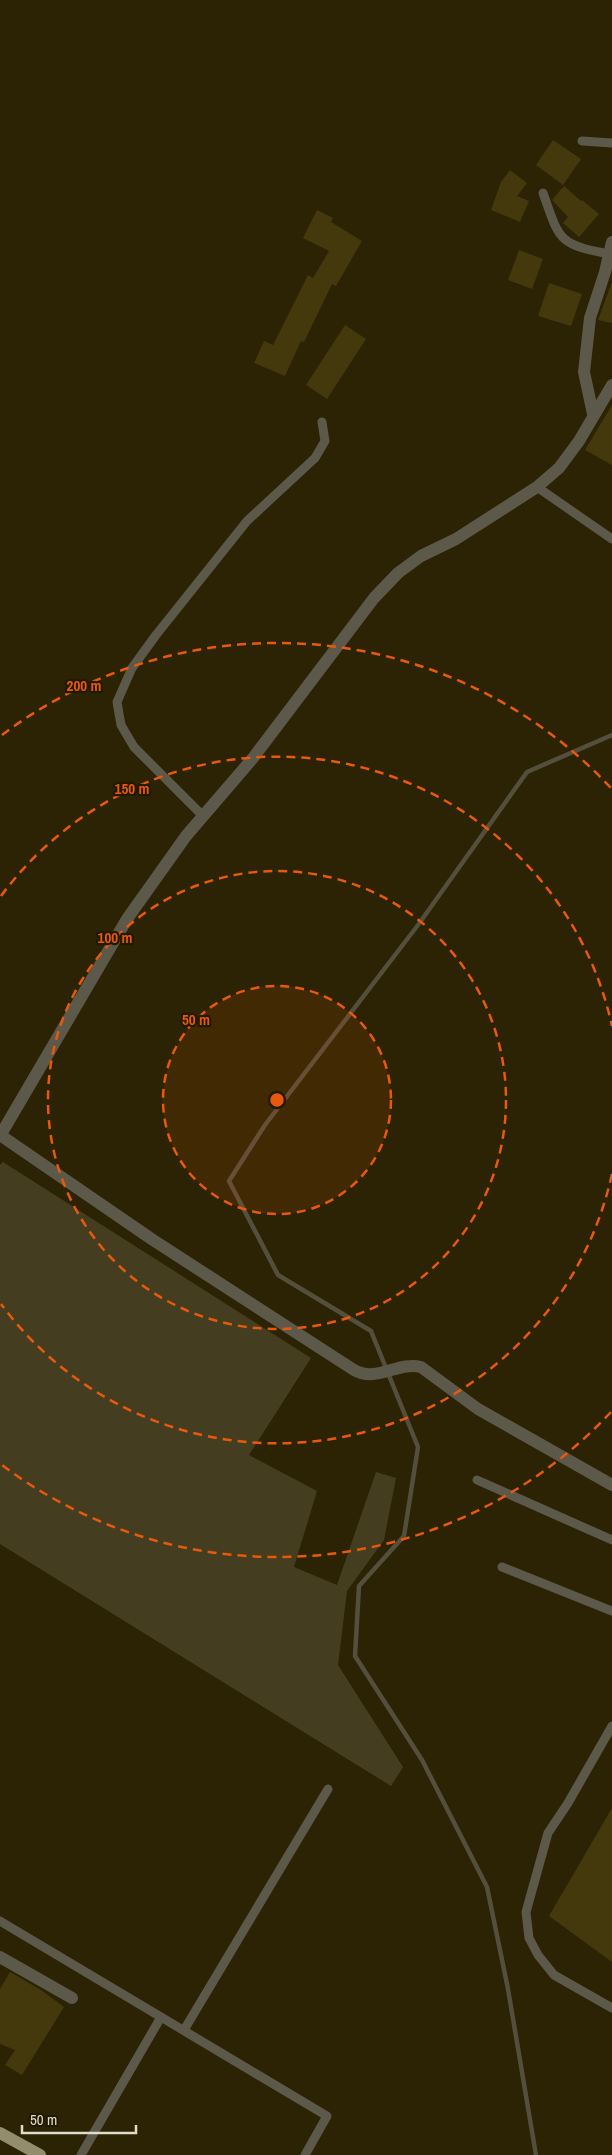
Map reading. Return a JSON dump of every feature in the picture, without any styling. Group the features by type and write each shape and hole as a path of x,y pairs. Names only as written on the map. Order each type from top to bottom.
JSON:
{"main road":[{"path":"0,2133 40,2155"}],"street":[{"path":"594,414 584,372 590,318 611,248"},
{"path":"611,388 579,441 559,468 537,487 456,538 421,556 398,573 374,598 253,758 186,836 127,919 0,1135 152,1240 354,1370 366,1375 381,1374 413,1366 424,1369 478,1409 612,1485"},
{"path":"0,1957 72,1998"}],"lane":[{"path":"582,141 612,143"},
{"path":"543,193 563,240 577,248 611,248"},
{"path":"202,816 134,747 121,725 117,702 132,668 247,521 315,458 325,441 322,422"},
{"path":"537,487 612,540"},
{"path":"477,1480 612,1540"},
{"path":"502,1568 612,1611"},
{"path":"612,1726 568,1803 548,1833 526,1912 529,1938 538,1955 554,1975 612,2008"},
{"path":"184,2030 328,1789"},
{"path":"0,1921 327,2116 305,2155"},
{"path":"81,2155 161,2017"}],"shaded area":[{"path":"3,1162 311,1358 249,1455 317,1491 294,1567 337,1585 376,1472 396,1478 384,1540 347,1591 338,1665 403,1767 391,1786 0,1544 0,1165"}],"building":[{"path":"553,140 581,159 563,185 536,165"},
{"path":"510,170 527,183 517,196 529,201 520,222 491,210 501,182"},
{"path":"564,186 599,214 579,237 563,223 568,217 552,200"},
{"path":"317,210 333,218 331,222 362,241 336,286 332,284 304,342 301,341 285,376 254,363 264,341 273,345 308,275 313,278 329,251 303,238"},
{"path":"519,250 543,259 532,289 508,280"},
{"path":"612,282 612,323 598,320"},
{"path":"549,283 582,294 571,326 538,316"},
{"path":"345,325 366,339 327,399 306,385"},
{"path":"612,405 612,465 585,450"},
{"path":"612,1808 612,1962 549,1916"},
{"path":"10,1972 41,1990 64,2007 22,2075 5,2065 15,2050 0,2044 0,1989"}],"waterway":[{"path":"536,2155 508,1989 487,1887 422,1760 355,1656 359,1586 404,1536 418,1447 371,1331 278,1275 229,1181 265,1125 418,925 527,772 612,735"}]}
